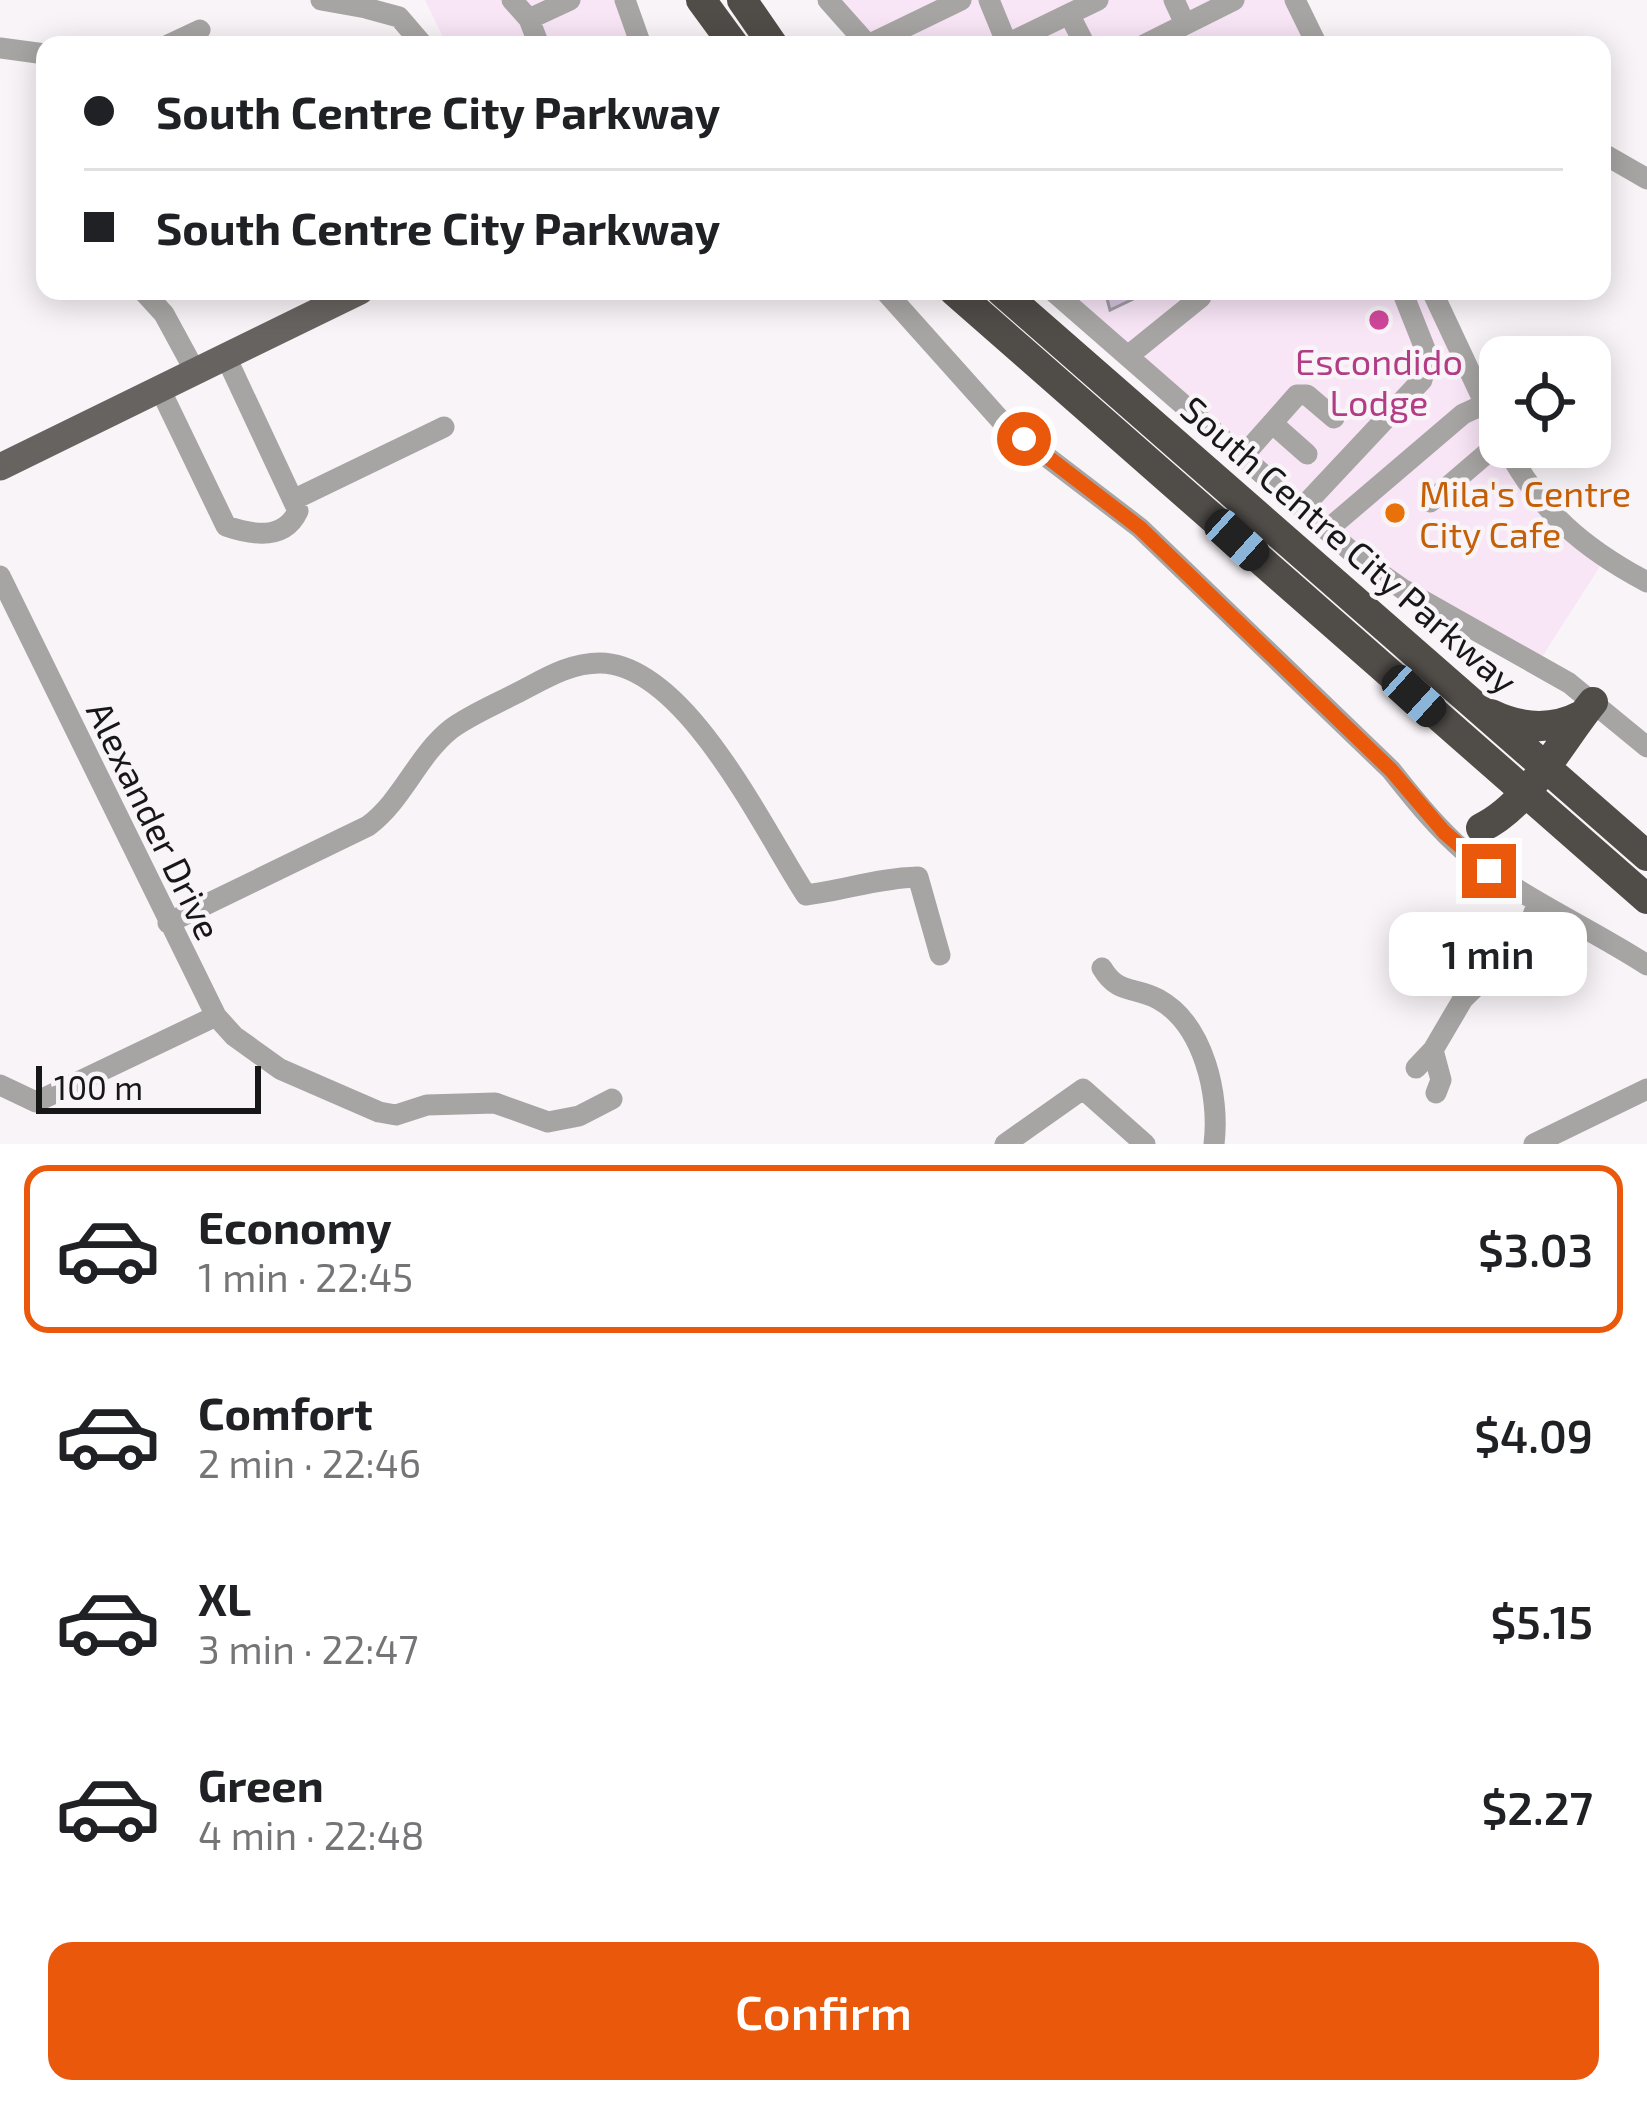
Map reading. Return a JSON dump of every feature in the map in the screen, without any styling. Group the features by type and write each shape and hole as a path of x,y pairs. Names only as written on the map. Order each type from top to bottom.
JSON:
{"highway":[{"path":"699,0 709,36"},
{"path":"699,0 727,36"},
{"path":"742,0 766,36"},
{"name":"South Centre City Parkway","path":"964,300 1647,899"},
{"name":"South Centre City Parkway","path":"1011,300 1647,856"},
{"path":"1476,707 1532,727 1564,724 1588,708"},
{"path":"1566,829 1480,833 1488,809 1568,741 1588,708"}],"main road":[{"path":"0,466 341,300"}],"street":[{"path":"321,0 364,4 399,16 416,36"},
{"path":"512,0 535,36"},
{"path":"529,20 570,0"},
{"path":"625,0 638,36"},
{"path":"828,0 860,36"},
{"path":"887,36 961,0"},
{"path":"989,0 1002,36"},
{"path":"1022,36 1098,0"},
{"path":"1174,0 1185,24"},
{"path":"1162,36 1234,0"},
{"path":"1295,0 1313,36"},
{"path":"1069,14 1080,36"},
{"path":"0,48 36,53"},
{"path":"1611,158 1647,179"},
{"path":"151,300 195,370"},
{"path":"894,300 1004,424 1140,528 1391,770 1425,813 1480,833 1538,902 1647,965"},
{"path":"1064,300 1327,530 1404,590 1538,663 1588,708 1647,747"},
{"path":"1075,309 1083,300"},
{"path":"1128,356 1197,300"},
{"path":"1302,508 1423,380 1427,354 1406,300"},
{"path":"1436,300 1479,391"},
{"path":"160,389 226,526 267,535 282,530 296,520 298,512 226,357"},
{"path":"1243,456 1302,394 1334,418"},
{"path":"1327,530 1463,414 1479,407"},
{"path":"1272,423 1307,454"},
{"path":"293,500 444,428"},
{"path":"1430,502 1479,461"},
{"path":"1520,468 1554,518 1604,560 1647,582"},
{"name":"Alexander Drive","path":"0,576 168,923 216,1016 234,1036 280,1069 396,1115 427,1105 495,1103 548,1122 563,1121 612,1099"},
{"path":"168,923 368,826 387,812 433,745 456,725 568,667 604,663 638,673 695,720 806,896 880,878 918,878 940,955"},
{"path":"1416,1068 1433,1050 1463,998 1524,939 1538,902"},
{"path":"1102,968 1114,985 1160,1000 1190,1029 1215,1105 1214,1144"},
{"path":"0,1085 36,1102 216,1016"},
{"path":"1433,1050 1441,1080 1436,1093"},
{"path":"1005,1144 1083,1089 1144,1144"},
{"path":"1534,1144 1647,1089"}],"shaded area":[{"path":"425,0 625,0 638,36 443,36"},
{"path":"828,0 1295,0 1313,36 860,36"},
{"path":"1064,300 1436,300 1479,391 1479,468 1527,468 1604,560 1538,663 1404,590"}],"building":[{"path":"1107,300 1131,300 1110,310"}],"place":[{"name":"Escondido Lodge","path":"1379,320"},
{"name":"Mila's Centre City Cafe","path":"1395,513"}],"route":[{"path":"1024,439 1140,528 1391,770 1462,850 1489,871"}]}
